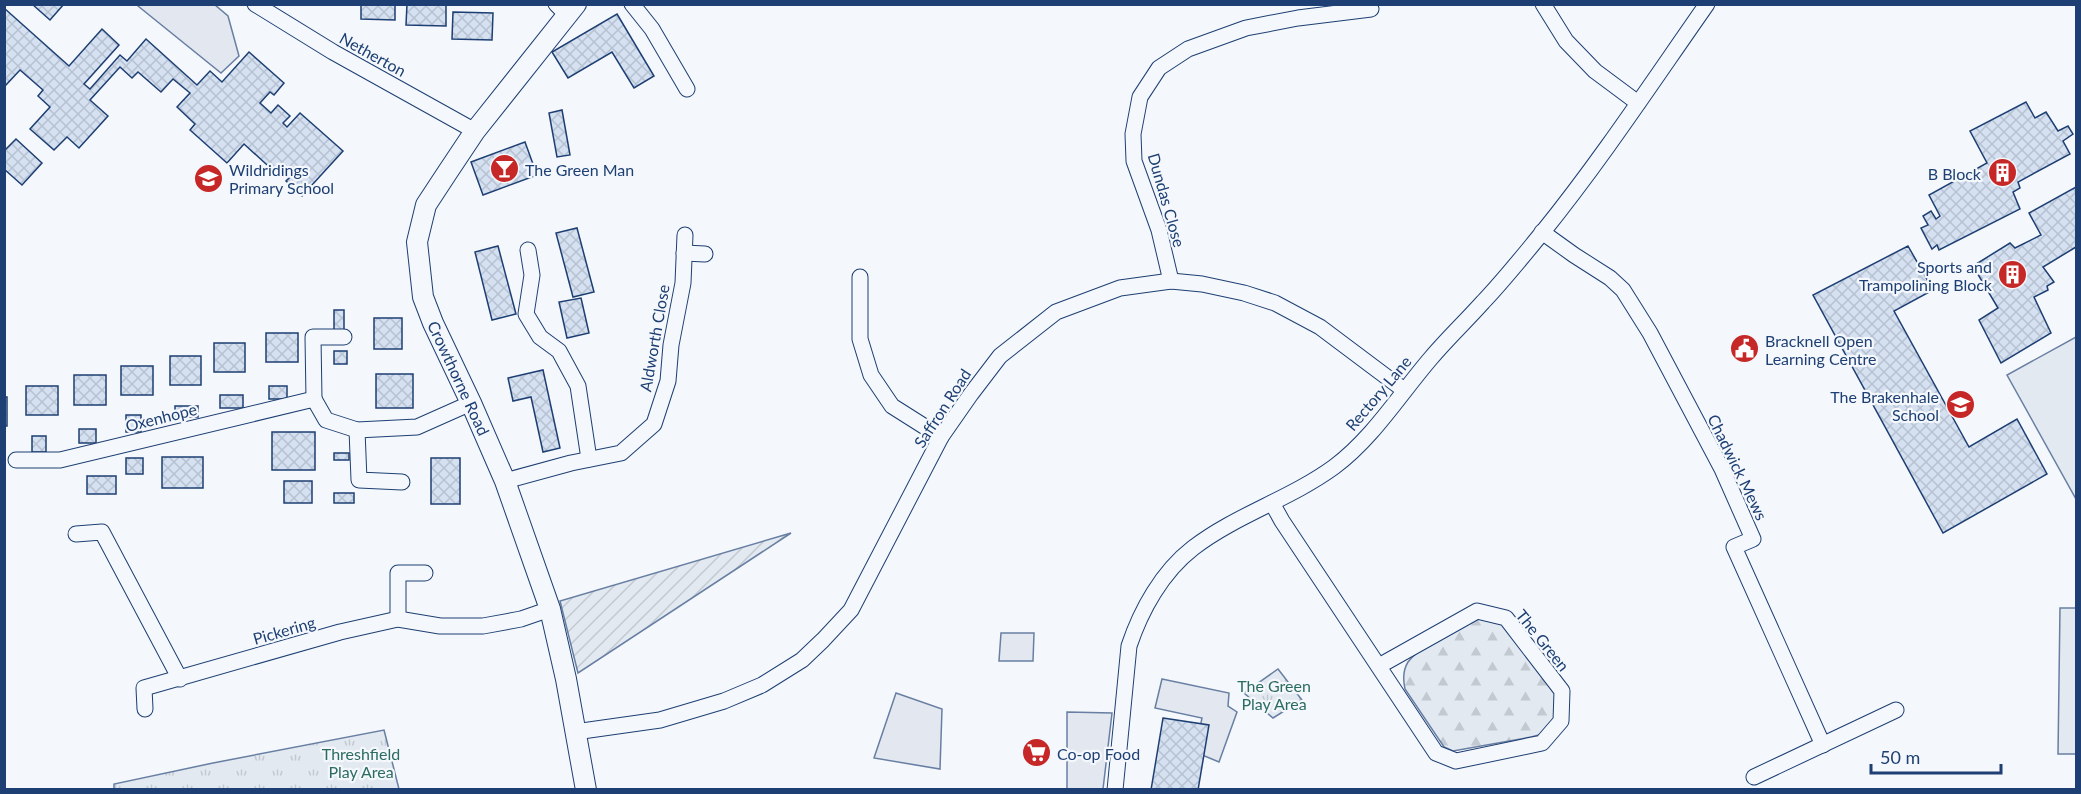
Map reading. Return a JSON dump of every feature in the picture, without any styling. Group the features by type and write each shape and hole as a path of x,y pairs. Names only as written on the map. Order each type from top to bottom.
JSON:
{"street":[{"name":"Netherton","path":"255,4 333,52 475,131"},
{"path":"632,4 652,29 687,89"},
{"path":"1543,4 1566,41 1595,71 1638,102"},
{"name":"Rectory Lane","path":"1115,789 1129,646 1144,611 1164,579 1192,549 1213,534 1317,478 1336,465 1371,432 1404,390 1542,232 1707,4"},
{"name":"Crowthorne Road","path":"566,8 475,131 426,205 417,242 423,297 505,481 550,609 566,679 586,789"},
{"name":"Dundas Close","path":"1171,281 1159,230 1134,161 1133,134 1140,97 1160,68 1188,49 1246,28 1298,18 1371,9"},
{"name":"Chadwick Mews","path":"1542,232 1610,278 1623,290 1650,333 1722,469 1747,523 1753,539 1734,547 1823,745"},
{"name":"Aldworth Close","path":"505,481 621,453 654,424 668,381 683,283 685,235"},
{"path":"528,250 532,275 526,314 540,337 559,351 578,386 589,459"},
{"path":"684,253 705,254"},
{"path":"860,277 860,339 871,375 892,406 941,437"},
{"name":"Saffron Road","path":"575,732 660,720 724,701 762,685 802,660 851,610 941,437 970,394 1000,356 1056,312 1120,288 1171,281 1202,284 1244,293 1299,314 1404,390"},
{"path":"344,337 313,337 314,399 326,420 357,430 417,427 471,404"},
{"name":"Oxenhope","path":"16,460 60,460 314,399"},
{"path":"357,430 359,480 402,482"},
{"name":"The Green","path":"1272,503 1436,753 1456,761 1542,743 1561,722 1562,691 1506,618 1477,611 1379,666"},
{"path":"76,534 102,532 180,679"},
{"path":"398,619 398,573 425,573"},
{"name":"Pickering","path":"145,709 144,688 340,632 398,619 440,626 483,626 521,619 550,609"},
{"path":"1755,777 1896,710"}],"green space":[{"path":"2076,337 2076,499 2007,375"},
{"path":"791,533 578,673 560,601"},
{"path":"2060,608 2076,608 2076,754 2058,754"},
{"path":"1479,616 1498,618 1555,687 1558,719 1543,734 1453,751 1444,747 1405,689 1404,672 1408,662 1421,650"},
{"name":"The Green Play Area","path":"1278,669 1302,700 1273,718 1244,693"},
{"name":"Threshfield Play Area","path":"384,730 399,789 114,789 114,784"}],"shaded area":[{"path":"139,5 215,5 228,16 239,56 221,73"},
{"path":"1001,633 1034,633 1033,661 999,661"},
{"path":"1162,679 1229,693 1228,706 1237,712 1219,762 1195,752 1202,718 1155,708"},
{"path":"896,693 942,709 940,769 874,758"},
{"path":"1067,712 1112,713 1103,789 1067,789"}],"building":[{"path":"32,4 64,4 50,20"},
{"path":"361,4 395,4 395,20 361,19"},
{"path":"407,4 446,4 446,26 406,25"},
{"path":"4,8 69,66 102,29 119,45 84,84 90,89 120,55 127,61 146,39 197,85 210,71 222,82 249,52 284,83 274,95 270,92 260,103 271,113 278,105 290,116 283,123 287,127 300,113 343,151 302,196 286,181 293,174 284,166 277,174 244,144 227,163 190,130 195,124 177,107 190,93 173,79 161,92 138,72 132,78 120,67 90,100 108,116 79,148 67,137 54,150 30,129 50,107 38,96 43,90 20,70 4,87"},
{"path":"453,12 493,13 492,40 452,39"},
{"path":"617,14 654,76 634,88 612,52 568,78 552,52"},
{"name":"B Block","path":"2026,102 2035,118 2046,112 2058,131 2068,126 2073,134 2063,141 2070,154 2018,182 2020,188 2013,192 2020,209 1939,250 1937,245 1932,249 1921,228 1928,225 1923,216 1931,211 1936,219 1940,216 1929,195 1987,163 1970,131"},
{"path":"562,110 570,155 557,157 549,113"},
{"path":"16,139 42,163 22,185 4,169 4,151"},
{"name":"The Green Man","path":"525,142 537,175 483,195 471,162"},
{"name":"Sports and Trampolining Block","path":"2076,187 2076,247 2043,267 2054,282 2047,286 2048,290 2034,297 2051,333 2001,363 1979,320 1998,308 1973,266 2010,243 2015,248 2041,235 2029,213"},
{"path":"577,228 594,292 573,297 556,233"},
{"path":"498,246 516,314 492,320 475,252"},
{"path":"1908,246 1933,290 1894,311 1969,447 2017,419 2047,474 1943,533 1813,295"},
{"path":"581,298 589,333 567,338 559,302"},
{"path":"334,310 344,310 344,330 334,330"},
{"path":"374,318 402,318 402,349 374,349"},
{"path":"266,333 298,333 298,362 266,362"},
{"path":"214,343 245,343 245,372 214,372"},
{"path":"334,351 347,351 347,364 334,364"},
{"path":"170,356 201,356 201,385 170,385"},
{"path":"121,366 153,366 153,395 121,395"},
{"path":"543,370 560,448 543,452 531,397 513,401 508,378"},
{"path":"376,374 413,374 413,408 376,408"},
{"path":"74,375 106,375 106,405 74,405"},
{"path":"26,386 58,386 58,415 26,415"},
{"path":"269,386 287,386 287,399 269,399"},
{"path":"220,395 243,395 243,408 220,408"},
{"path":"4,397 7,397 7,426 4,426"},
{"path":"175,406 198,406 198,417 175,417"},
{"path":"126,415 141,415 141,432 126,432"},
{"path":"79,429 96,429 96,443 79,443"},
{"path":"272,432 315,432 315,470 272,470"},
{"path":"32,436 46,436 46,452 32,452"},
{"path":"334,453 349,453 349,460 334,460"},
{"path":"162,457 203,457 203,488 162,488"},
{"path":"126,458 143,458 143,474 126,474"},
{"path":"431,458 460,458 460,504 431,504"},
{"path":"87,476 116,476 116,494 87,494"},
{"path":"284,481 312,481 312,503 284,503"},
{"path":"334,493 354,493 354,503 334,503"},
{"path":"1163,718 1209,725 1198,790 1151,790"}],"place":[{"name":"The Green Man","path":"504,169"},
{"name":"B Block","path":"2002,173"},
{"name":"Wildridings Primary School","path":"208,178"},
{"name":"Sports and Trampolining Block","path":"2013,275"},
{"name":"Bracknell Open Learning Centre","path":"1744,349"},
{"name":"The Brakenhale School","path":"1960,405"},
{"name":"Co-op Food","path":"1036,753"}]}
